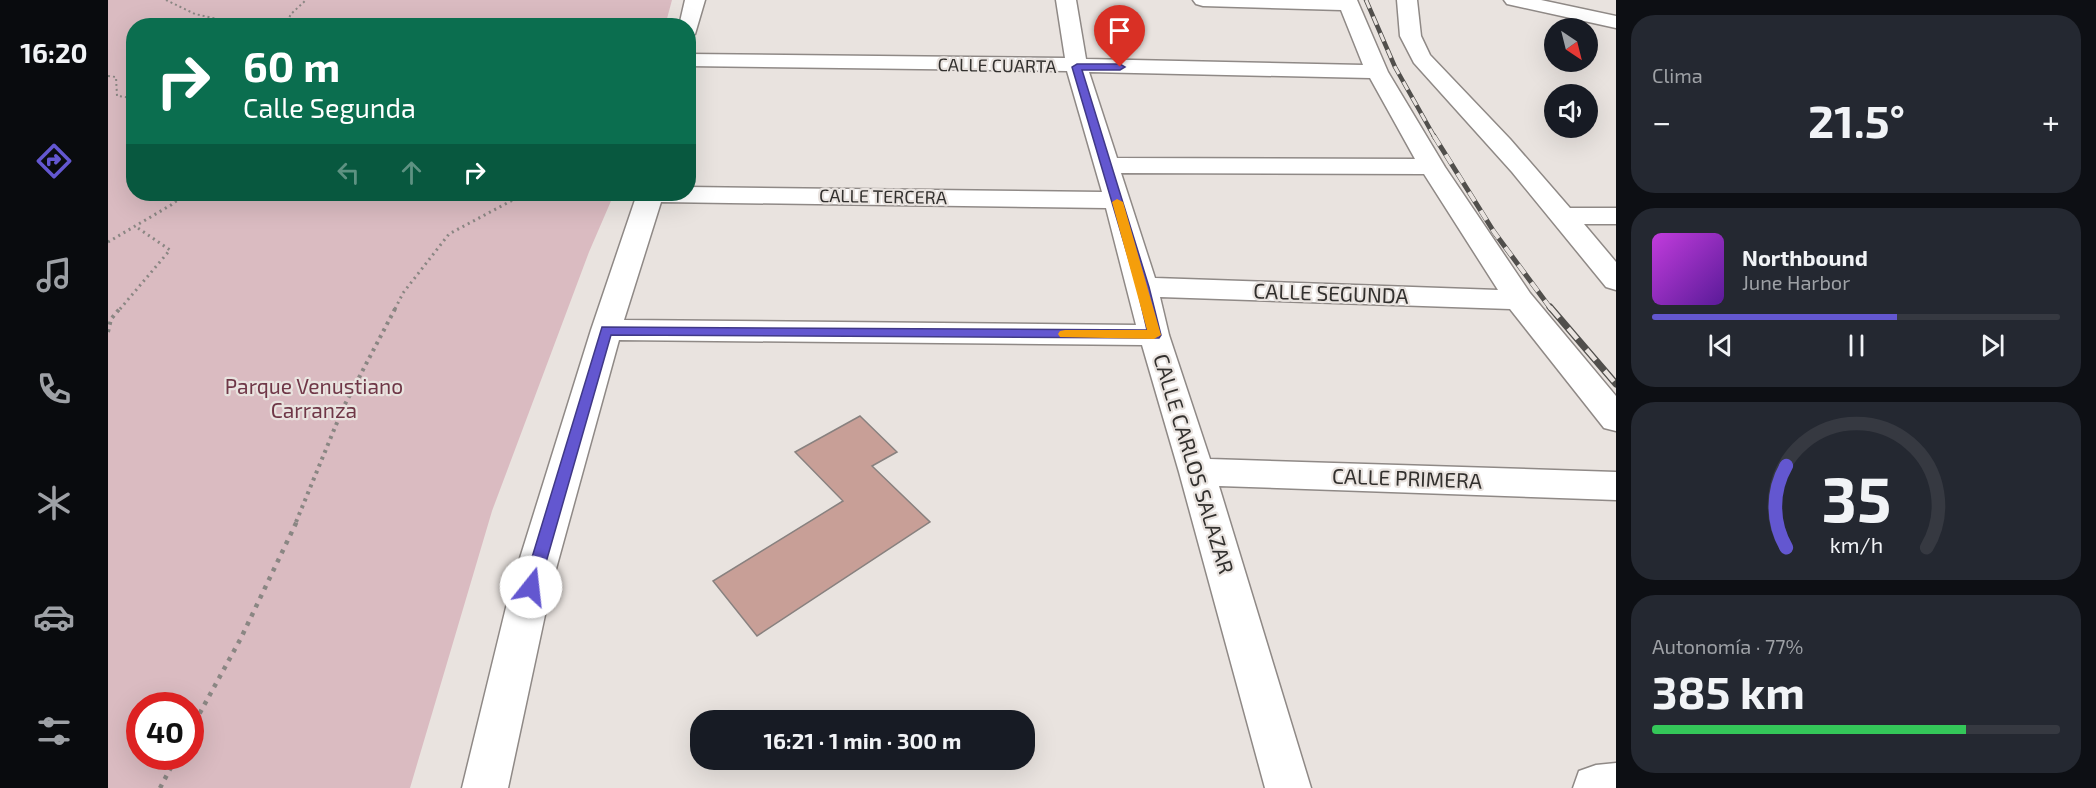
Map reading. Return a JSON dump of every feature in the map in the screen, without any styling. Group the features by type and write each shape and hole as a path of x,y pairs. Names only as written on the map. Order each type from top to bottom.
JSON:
{"street":[{"path":"691,18 695,0"},
{"name":"CALLE CARLOS SALAZAR","path":"1066,0 1077,67 1288,788"},
{"path":"1203,0 1348,2 1377,72 1432,167 1519,300 1616,419"},
{"path":"1407,0 1412,40 1421,58 1564,216 1616,281"},
{"path":"1514,0 1616,22"},
{"path":"1556,0 1575,13"},
{"name":"CALLE CUARTA","path":"696,60 1077,67 1228,67 1377,72"},
{"path":"1106,165 1432,167"},
{"name":"CALLE TERCERA","path":"696,195 1117,200"},
{"path":"485,788 531,587 606,330 648,201"},
{"path":"1564,216 1616,216"},
{"name":"CALLE SEGUNDA","path":"1143,287 1519,300"},
{"path":"606,330 1154,335"},
{"name":"CALLE PRIMERA","path":"1197,472 1616,486"},
{"path":"1596,788 1616,786"}],"path":[{"path":"166,0 174,6 210,18"},
{"path":"289,18 306,0"},
{"path":"108,76 116,77 117,96 126,97"},
{"path":"108,242 176,201"},
{"path":"204,705 241,638 303,507 343,408 403,293 449,234 511,201"},
{"path":"108,332 111,319 170,250 135,226"},
{"path":"160,788 170,770"}],"green space":[{"name":"Parque Venustiano Carranza","path":"108,0 672,0 667,18 126,18 126,201 611,201 589,252 492,511 410,788 108,788"}],"building":[{"path":"860,416 897,452 872,466 930,522 757,636 713,581 843,501 795,452"}],"railway":[{"path":"1366,0 1395,67 1435,138"},
{"path":"1434,136 1494,232 1551,309"},
{"path":"1550,307 1616,384"}],"slow traffic":[{"path":"1065,334 1154,335 1143,287 1117,202"}],"route":[{"path":"531,587 606,330 1154,335 1143,287 1077,67 1120,67"}]}
